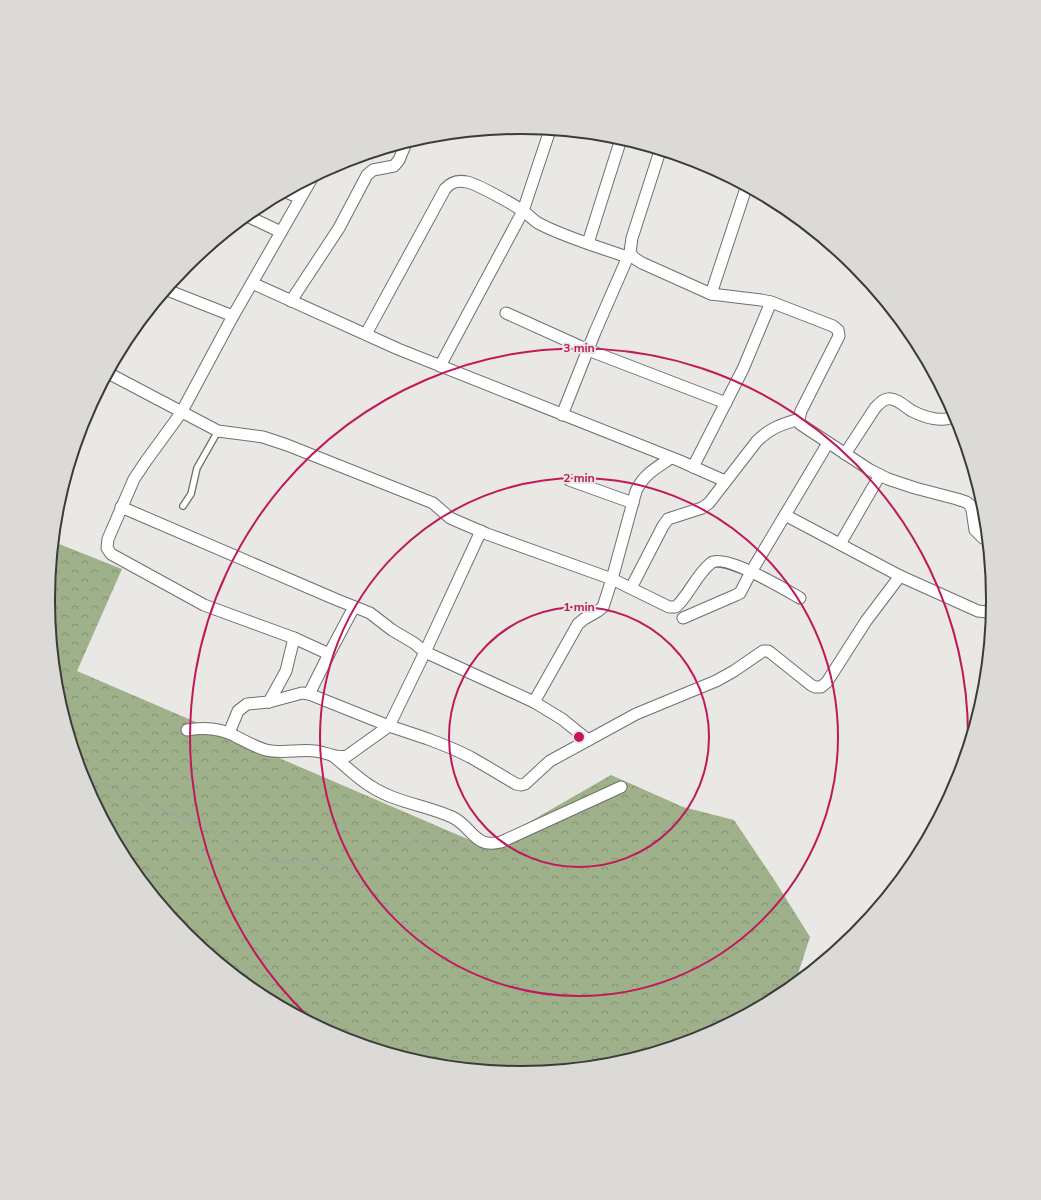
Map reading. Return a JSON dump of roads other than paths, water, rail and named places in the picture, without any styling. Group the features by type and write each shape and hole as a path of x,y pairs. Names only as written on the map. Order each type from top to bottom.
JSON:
{"street":[{"path":"440,366 523,211 548,135"},
{"path":"588,243 619,145"},
{"path":"291,301 339,228 367,175 373,170 394,166 399,160 404,149"},
{"path":"562,415 629,255 632,238 659,155"},
{"path":"366,334 445,189 449,184 456,181 476,185 523,211 538,223 588,243 629,255 642,263 711,294 771,302 833,326 838,330 839,336 799,419 800,424 844,454 880,475 915,488 966,502 970,505 972,510 975,530 982,537"},
{"path":"306,188 233,316 181,413 134,479 121,507 107,544 107,548 111,554 204,605 294,638 329,654"},
{"path":"711,294 746,194"},
{"path":"292,195 300,198"},
{"path":"254,219 281,232"},
{"path":"252,283 440,366 671,458 724,482"},
{"path":"172,292 233,316"},
{"path":"693,468 742,370 771,302"},
{"path":"506,313 588,350 726,403"},
{"path":"113,376 181,413 218,431 263,437 287,445 433,504 450,518 481,531 612,579 669,606 675,607 680,603 705,569 714,561 724,561 751,572 800,598"},
{"path":"844,454 875,408 881,402 888,399 894,399 922,416 939,419 949,418"},
{"path":"631,588 668,519 702,508 709,503 724,482 766,432 775,426 799,419"},
{"path":"683,618 740,593 828,443"},
{"path":"534,702 578,624 603,607 633,503 641,481 647,474 671,458"},
{"path":"840,544 880,475"},
{"path":"568,480 633,503"},
{"path":"121,507 370,613 425,652 534,702 562,719 588,740"},
{"path":"785,514 900,576 983,612 986,611"},
{"path":"187,730 213,728 229,733 264,750 278,752 316,751 333,756 348,756 389,726 481,531"},
{"path":"229,733 235,717 243,706 247,704 269,702 302,693 309,694 389,726 430,739 470,757 521,786 550,761 636,714 716,681 765,651 771,653 811,685 821,687 827,682 866,621 900,576"},
{"path":"309,694 354,607"},
{"path":"269,702 286,671 294,638"},
{"path":"333,756 372,787 412,804 455,818 464,824 479,840 487,844 501,842 621,787"}],"lane":[{"path":"183,506 191,494 197,468 218,431"}]}
